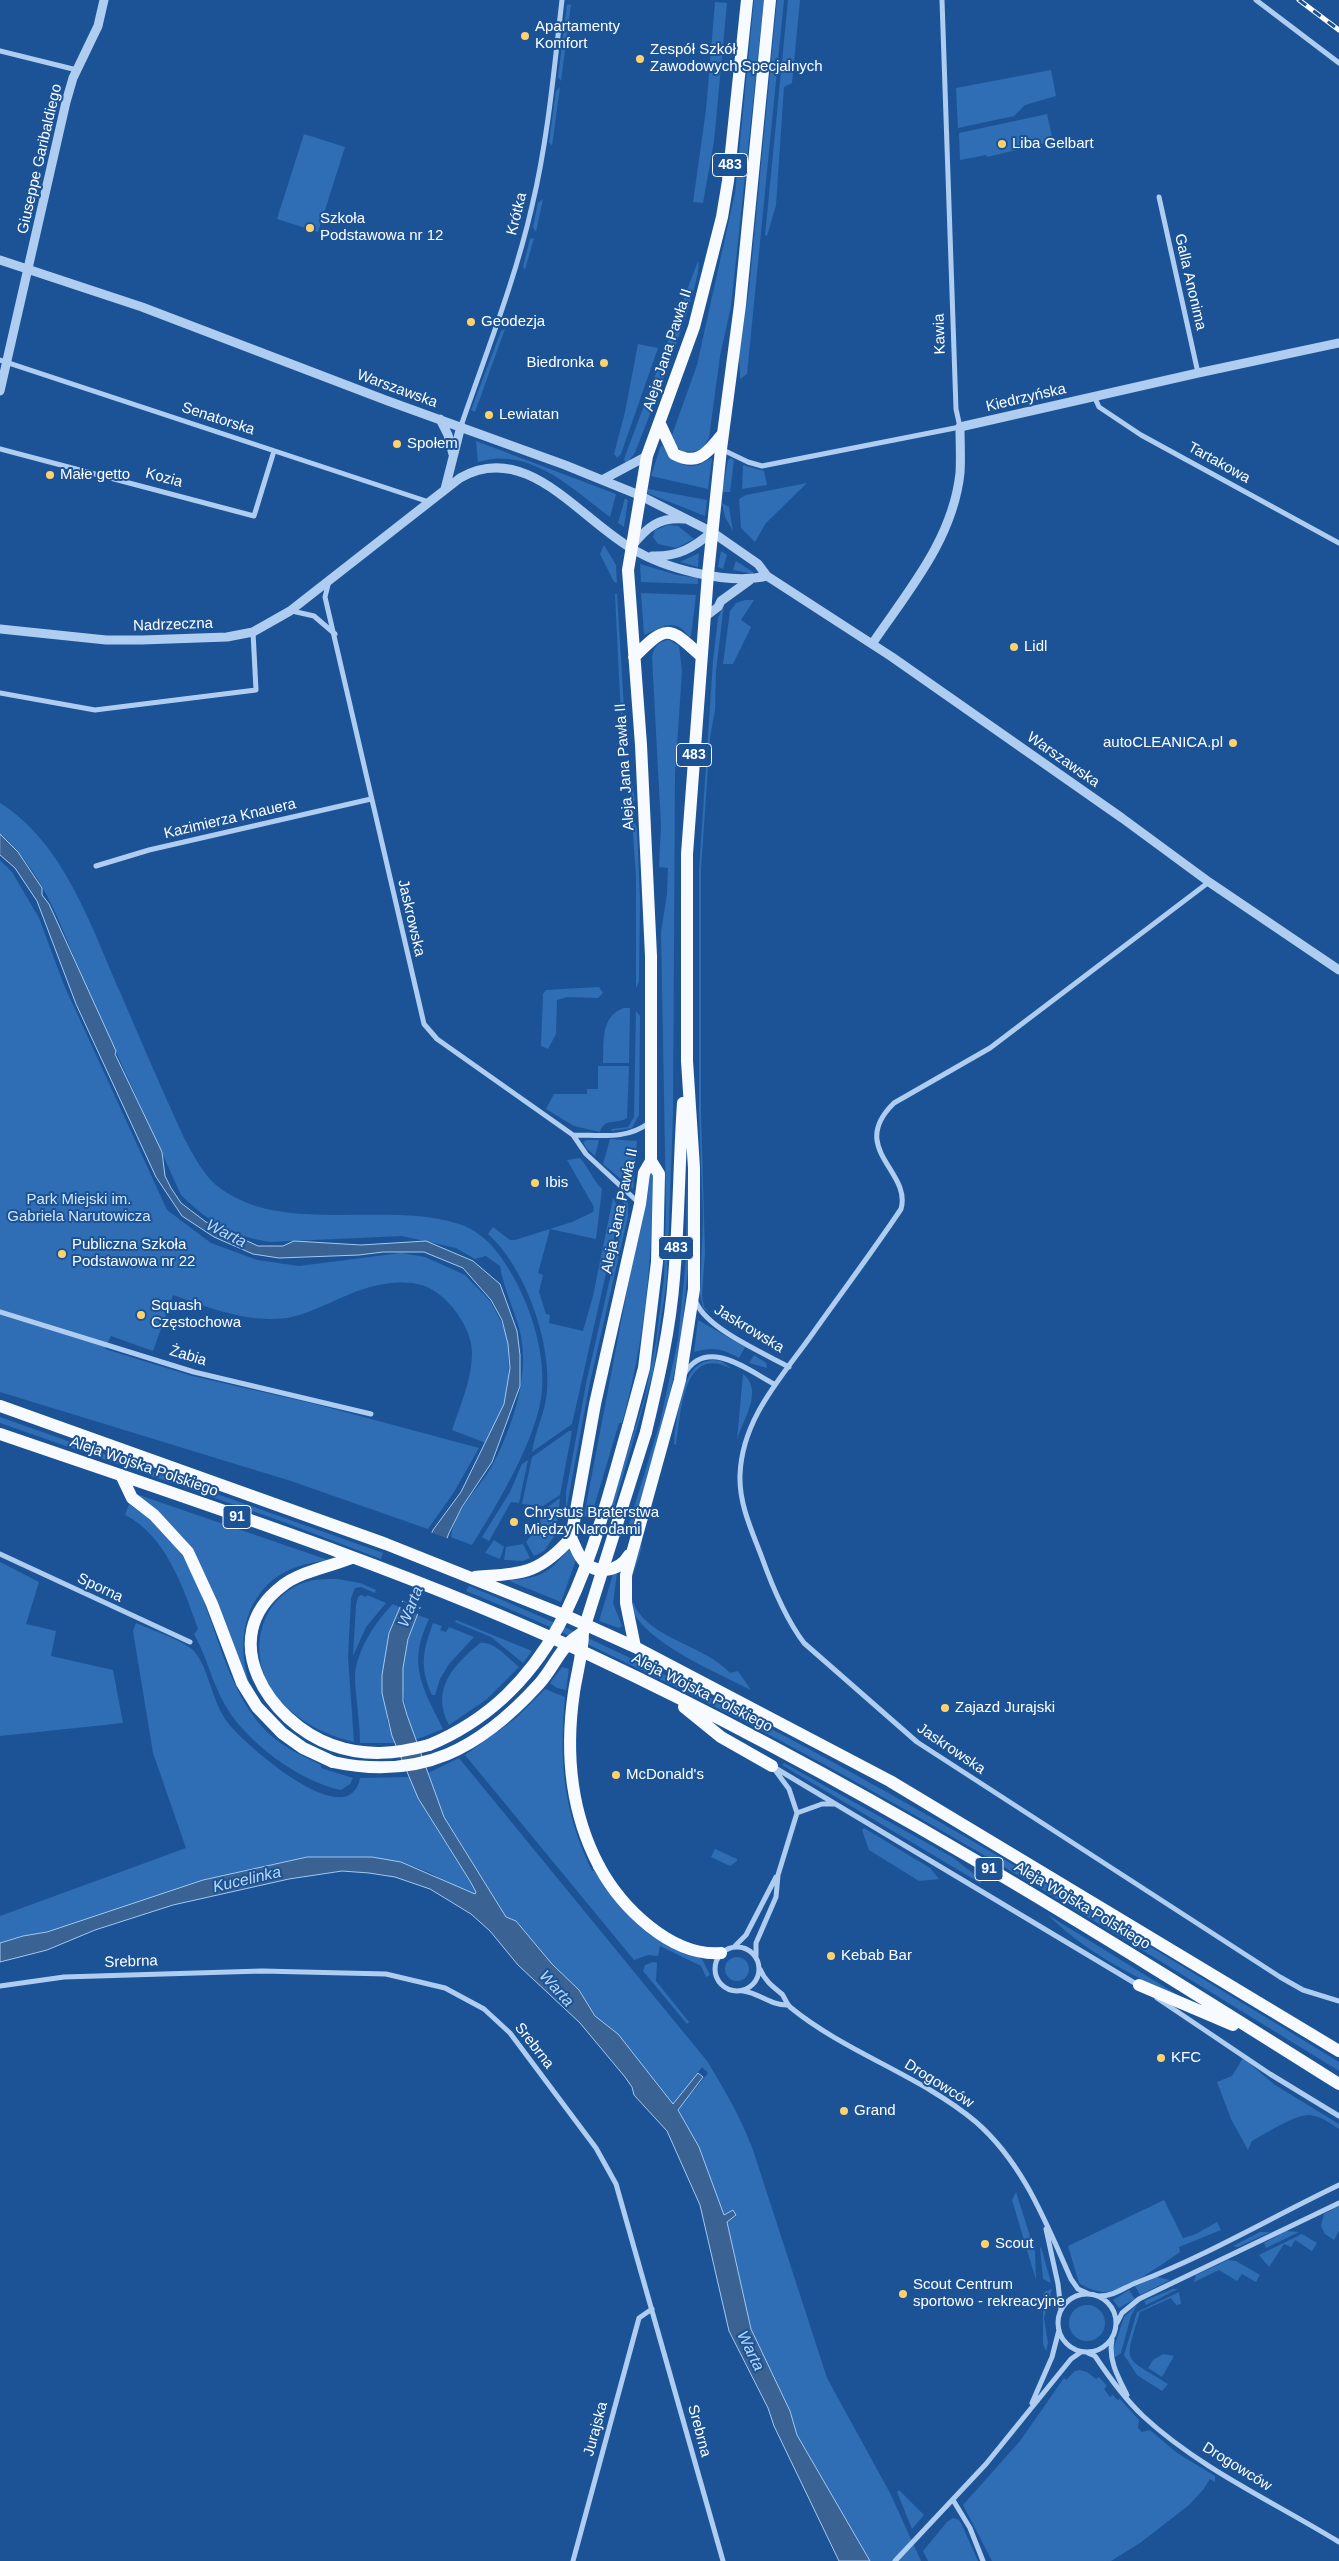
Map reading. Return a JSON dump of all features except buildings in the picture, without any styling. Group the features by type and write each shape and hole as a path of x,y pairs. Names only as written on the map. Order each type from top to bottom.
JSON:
{"main road":[{"name":"Aleja Jana Pawła II","path":"571,1538 595,1404 640,1204 644,1174 651,1161 651,956 641,745 628,570 647,456 660,424 701,304 722,217 728,181 747,0"},
{"name":"483","path":"630,1553 661,1454 680,1380 694,1289 694,1168 687,1061 687,854 701,656 720,448 740,305 770,0"},
{"path":"660,424 674,454 686,459 704,455 722,435"},
{"path":"634,657 654,637 666,632 680,636 701,656"},
{"name":"483","path":"583,1632 646,1432 662,1365 674,1278 678,1168 687,1061"},
{"path":"352,1558 298,1576 282,1586 263,1607 253,1630 252,1658 256,1676 276,1706 310,1735 331,1745 355,1752 386,1754 429,1745 481,1716 515,1687 547,1649 572,1604 628,1427 650,1334 657,1262 658,1174 651,1161"},
{"name":"Aleja Wojska Polskiego","path":"0,1406 386,1544 635,1647 890,1781 1339,2052"},
{"name":"Aleja Wojska Polskiego","path":"0,1434 377,1567 464,1601 588,1654 665,1691 942,1840 1339,2084"},
{"path":"121,1476 132,1498 154,1515 188,1552 212,1604 242,1682 257,1707 282,1733 303,1748 333,1762 378,1769 405,1767 426,1762 465,1745 490,1729 528,1696 542,1680 568,1643 583,1632"},
{"path":"472,1578 514,1574 537,1568 557,1554 571,1538 583,1560 588,1565 600,1570 618,1566 630,1553"},
{"path":"630,1553 624,1592 635,1647"},
{"path":"583,1632 583,1648 574,1692 570,1730 570,1764 580,1822 599,1866 616,1893 646,1924 698,1952 721,1952"},
{"path":"665,1691 721,1737 772,1766"},
{"path":"1139,1985 1199,2012 1260,2034"}],"street":[{"name":"Giuseppe Garibaldiego","path":"0,391 4,361 28,270 70,85 93,41 104,0"},
{"name":"Krótka","path":"461,426 509,289 532,206 543,150 562,0"},
{"name":"Kawia","path":"872,644 929,561 946,528 960,473 960,427 956,409 942,0"},
{"path":"1256,0 1339,63"},
{"path":"0,51 77,70"},
{"name":"Galla Anonima","path":"1159,197 1198,372"},
{"name":"Warszawska","path":"0,260 151,310 388,401 461,426 639,495 712,532 758,564 767,576 872,644 1122,818 1209,882 1339,970"},
{"name":"Kiedrzyńska","path":"720,448 748,462 762,466 960,427 1198,372 1339,343"},
{"name":"Senatorska","path":"4,361 429,502"},
{"name":"Tartakowa","path":"1094,396 1099,407 1141,435 1339,544"},
{"path":"440,419 448,435 453,456"},
{"path":"445,489 461,426"},
{"name":"Kozia","path":"0,449 254,516 274,451"},
{"path":"602,480 647,456"},
{"name":"Nadrzeczna","path":"0,629 106,640 227,637 253,632 290,611 445,489 476,470 499,466 522,472 543,483 631,548"},
{"path":"686,519 671,518 654,523 631,548 680,569 750,580"},
{"path":"646,555 665,556 685,552 712,532"},
{"path":"706,616 718,607 721,600 750,580 767,576"},
{"name":"Jaskrowska","path":"330,580 325,596 336,634 371,799 424,1024 437,1039 573,1135 586,1154 640,1204"},
{"path":"290,611 314,616 336,634"},
{"path":"0,692 95,710 256,690 253,632"},
{"name":"Kazimierza Knauera","path":"96,866 149,850 371,799"},
{"path":"789,1367 901,1209 903,1195 881,1156 878,1144 877,1131 886,1110 894,1102 990,1048 1209,882"},
{"path":"573,1135 627,1134 638,1131 651,1122"},
{"name":"Jaskrowska","path":"694,1289 698,1308 707,1319 789,1367 765,1396 746,1438 741,1457 740,1497 765,1567 792,1627 804,1643 917,1742 1280,1977 1310,1994 1339,2001"},
{"name":"Żabia","path":"0,1312 194,1372 371,1414"},
{"path":"680,1380 698,1359 715,1356 726,1358 774,1384"},
{"name":"Sporna","path":"0,1554 190,1642"},
{"path":"772,1766 1139,1985 1270,2074 1339,2116"},
{"path":"772,1766 786,1784 797,1813 778,1875 776,1897 756,1943 756,1956 760,1969 753,1985 742,1991 728,1989 718,1980 715,1965 721,1952 734,1946 746,1935 778,1875"},
{"path":"797,1813 822,1804 836,1804"},
{"path":"734,1946 747,1948 756,1956"},
{"name":"Drogowców","path":"760,1969 765,1981 784,1996 788,2005"},
{"name":"Srebrna","path":"0,1986 64,1978 270,1971 386,1974 445,1988 484,2009 510,2033 596,2148 616,2184 723,2561"},
{"name":"Drogowców","path":"742,1991 760,1994 777,2005 788,2005 852,2046 936,2094 977,2124 1016,2166 1044,2218 1071,2279 1078,2289 1089,2294"},
{"path":"1030,2408 1052,2357 1059,2330 1061,2310 1068,2301 1078,2295 1089,2294 1099,2296 1118,2293 1339,2185"},
{"path":"1059,2330 1063,2340 1071,2348 1081,2352 1088,2353 1105,2346 1112,2340 1122,2313 1139,2299 1339,2203"},
{"name":"Drogowców","path":"1044,2218 1058,2284 1061,2310"},
{"path":"1099,2296 1108,2303 1114,2312 1117,2323"},
{"name":"Jurajska","path":"573,2561 639,2318 652,2309"},
{"name":"Drogowców","path":"1112,2340 1110,2349 1112,2363 1130,2402"},
{"path":"895,2561 986,2464 1071,2359 1081,2352"},
{"name":"Drogowców","path":"1088,2353 1095,2356 1130,2402 1159,2430 1211,2466 1339,2542"},
{"path":"953,2500 970,2528 983,2561"}],"green space":[{"path":"754,0 764,0 731,306 720,356 709,438 701,451 683,452 676,446 672,435 697,365 735,193"},
{"path":"777,0 784,0 747,374 740,379 739,355 749,289"},
{"path":"788,0 800,0 792,83 784,87 776,205 767,236 765,235"},
{"path":"715,2 727,3 714,141 703,203 693,202 706,110"},
{"path":"571,4 561,81 558,77 567,5"},
{"path":"1051,70 1056,96 1025,105 1014,116 958,128 956,88"},
{"path":"560,87 552,146 549,142 556,91"},
{"path":"1047,114 1053,141 987,157 986,155 960,160 959,133"},
{"path":"304,134 345,147 318,232 277,219"},
{"path":"543,199 536,232 533,227 538,203"},
{"path":"534,238 525,270 523,266 530,239"},
{"path":"698,261 698,273 684,322 635,453 626,464 624,459"},
{"path":"505,329 475,412 471,410 501,331"},
{"path":"638,344 658,348 621,454 617,458 614,454 625,412"},
{"path":"476,441 616,494 610,517 565,483 533,465 515,460 497,459 478,462"},
{"path":"661,445 676,460 685,465 698,465 712,458 708,489 651,476"},
{"path":"731,458 734,460 730,492 722,492 728,460"},
{"path":"743,465 764,471 767,485 742,489"},
{"path":"807,483 766,523 755,542 741,528 739,499 746,495"},
{"path":"648,489 707,500 705,516 647,493"},
{"path":"625,498 628,500 624,527 618,523"},
{"path":"722,503 729,507 733,531 725,517"},
{"path":"668,525 678,526 694,539 676,548 658,544 653,537 655,530"},
{"path":"604,545 616,565 617,583 614,582 600,554"},
{"path":"721,551 727,555 723,569 718,567"},
{"path":"699,553 698,567 680,562"},
{"path":"736,561 753,572 753,574 733,570"},
{"path":"640,564 677,575 698,578 698,584 641,582"},
{"path":"641,593 696,595 691,636 689,637 683,630 672,625 661,627 644,635"},
{"path":"615,594 617,594 624,708 621,718"},
{"path":"754,600 741,620 751,627 733,664 723,664 730,611 736,603"},
{"path":"724,604 716,671 715,710 710,737 701,870 701,1112 705,1252 702,1296 704,1307 709,1313 703,1308 700,1295 703,1218 699,1112 699,870 713,661 718,618"},
{"path":"670,640 679,646 682,671 675,774 673,1115 667,1279 653,1373 613,1510 610,1509 645,1396 656,1341 664,1278 666,1207 661,932 667,894 668,868 659,867 661,826 652,657 658,645 663,641"},
{"path":"629,770 635,800 633,802"},
{"path":"0,803 22,820 42,840 73,888 98,940 184,1138 202,1169 216,1185 242,1201 270,1210 301,1214 399,1215 430,1218 459,1224 469,1228 485,1239 509,1269 532,1318 539,1347 542,1391 539,1409 525,1449 493,1511 472,1545 451,1537 453,1527 457,1517 488,1473 500,1450 517,1402 523,1369 521,1336 500,1266 486,1256 475,1259 456,1248 402,1236 270,1242 232,1232 211,1220 191,1205 181,1195 42,886 16,850 0,834"},
{"path":"632,819 637,828 640,900 639,981 636,988 636,877"},
{"name":"Park Miejski im. Gabriela Narutowicza","path":"0,860 12,872 39,918 64,985 167,1210 211,1243 257,1260 299,1266 401,1253 425,1257 465,1275 490,1301 506,1331 509,1383 504,1404 486,1443 452,1430 470,1373 472,1353 468,1333 463,1322 449,1303 431,1289 416,1283 389,1283 360,1290 297,1316 272,1319 229,1313 173,1295 153,1351 111,1336 105,1349 192,1376 315,1404 479,1448 454,1492 428,1529 291,1481 0,1392"},
{"path":"599,987 603,993 598,998 567,997 557,1000 556,1034 548,1049 541,1046 543,994 546,990"},
{"path":"624,1008 630,1008 629,1063 603,1063 607,1024 616,1012"},
{"path":"636,1011 640,1016 639,1115 632,1128 611,1131 612,1129 628,1127 634,1117"},
{"path":"598,1066 629,1066 627,1118 604,1124 600,1132 574,1126 546,1109 554,1094 587,1094 587,1089 598,1089"},
{"path":"610,1139 637,1141 633,1189 603,1164"},
{"path":"599,1140 595,1156 586,1148 583,1142"},
{"path":"580,1158 602,1189 596,1239 550,1229 538,1273 543,1275 539,1292 546,1314 550,1315 549,1323 583,1331 593,1296 613,1198 620,1211 572,1424 532,1452 547,1392 545,1351 533,1307 524,1286 514,1266 488,1234 493,1227 510,1240 515,1240 572,1222 593,1212 594,1207 567,1160"},
{"path":"687,1166 689,1258 681,1339 664,1423 633,1525 629,1524 660,1422 678,1340 686,1258"},
{"path":"650,1170 653,1171 649,1267 637,1359 622,1423 619,1423 591,1517 584,1516"},
{"path":"620,1194 628,1203 628,1216 589,1387 566,1511 566,1492 587,1379 626,1209"},
{"path":"698,1320 745,1347 739,1358 717,1349 694,1352"},
{"path":"754,1355 766,1363 767,1368 749,1363"},
{"path":"713,1360 721,1361 732,1369 716,1363 703,1365 694,1373 683,1400 676,1445 674,1444 677,1416 685,1385 695,1368 702,1363"},
{"path":"743,1374 749,1381 752,1397 737,1440"},
{"path":"0,1417 383,1553 381,1559 278,1520 0,1423"},
{"path":"569,1431 572,1431 560,1495 543,1506 522,1504 532,1457"},
{"path":"528,1460 519,1503 511,1502 489,1541 482,1537 510,1492 522,1464"},
{"path":"133,1493 331,1561 307,1564 286,1571 269,1583 257,1598 248,1616 244,1637 244,1659 249,1682 247,1683 218,1602 193,1554 177,1532 157,1512"},
{"path":"560,1498 556,1532 538,1526 545,1509"},
{"path":"129,1504 158,1526 179,1551 193,1575 204,1601 234,1683 248,1708 266,1731 285,1746 321,1765 321,1768 353,1778 350,1784 341,1790 309,1779 260,1746 234,1719 220,1697 194,1634 198,1629 179,1580 162,1549 151,1535 125,1515"},
{"path":"537,1528 555,1535 544,1551 534,1556 526,1542"},
{"path":"494,1540 504,1547 500,1559 485,1553"},
{"path":"641,1540 641,1552 630,1588 637,1609 646,1621 659,1631 704,1654 730,1673 738,1671 751,1690 676,1651 657,1638 641,1623 631,1608 628,1592"},
{"path":"523,1544 530,1558 523,1561 504,1560 506,1547"},
{"path":"569,1549 576,1560 561,1602 509,1581 526,1579 541,1574 556,1564"},
{"path":"0,1562 39,1582 26,1624 56,1631 51,1656 113,1670 123,1723 0,1736"},
{"path":"614,1571 617,1573 613,1603 622,1626 619,1628 599,1621"},
{"path":"337,1579 360,1583 376,1590 375,1593 361,1587 355,1588 351,1598 348,1657 354,1742 321,1731 284,1705 267,1681 261,1665 259,1649 261,1632 266,1617 275,1603 287,1592 303,1583"},
{"path":"469,1586 575,1632 678,1681 881,1789 1080,1905 1339,2062 1339,2071 1022,1878 862,1785 641,1670 555,1629 466,1591"},
{"path":"361,1595 366,1597 367,1595 386,1603 366,1627 353,1656 356,1605 358,1597"},
{"path":"393,1604 400,1607 389,1633 387,1721 395,1743 360,1743 355,1680 358,1660 373,1629"},
{"path":"417,1615 429,1619 422,1635 418,1663 424,1688 443,1729 415,1740 405,1706 402,1677 406,1648"},
{"path":"456,1620 532,1651 523,1663 491,1637 455,1622"},
{"path":"136,1623 175,1639 194,1651 203,1667 218,1706 228,1723 273,1765 317,1792 337,1797 352,1793 360,1778 410,1777 418,1798 470,1881 476,1892 475,1894 447,1883 431,1873 401,1862 372,1857 307,1857 203,1880 47,1932 23,1936 0,1943 0,1916 186,1848 153,1753 133,1631"},
{"path":"433,1623 442,1626 440,1630 446,1632 449,1627 474,1637 449,1664 440,1679 435,1695 432,1695 428,1685 424,1667 425,1650"},
{"path":"480,1643 496,1648 519,1667 487,1699 449,1725 442,1700 444,1689 454,1669"},
{"path":"562,1667 569,1669 566,1690 557,1688 550,1683"},
{"path":"545,1689 565,1697 563,1765 565,1786 575,1827 592,1871 594,1870 618,1903 640,1925 666,1942 702,1959 710,1975 706,1977 701,1966 660,1946 658,1956 648,1955 634,1960 465,1755 516,1718"},
{"path":"459,1758 707,2061 720,2083 738,2115 753,2150 827,2378 890,2493 921,2561 870,2561 797,2435 790,2411 751,2329 727,2222 736,2216 724,2215 699,2147 678,2110 708,2073 702,2067 674,2105 618,2034 600,2022 579,1990 552,1964 516,1921 506,1917 444,1817 428,1773"},
{"path":"784,1763 952,1857 982,1880 980,1883 782,1765"},
{"path":"864,1828 930,1868 939,1879 919,1881 869,1850 862,1830"},
{"path":"715,1849 737,1859 737,1861 730,1866 711,1857"},
{"path":"1048,1915 1184,1999 1112,1963 1078,1941"},
{"path":"737,1957 745,1961 749,1969 745,1977 737,1981 729,1977 725,1969 729,1961"},
{"path":"653,1962 657,1963 656,1981 689,2022 687,2024 643,1971 645,1965"},
{"path":"1243,2058 1275,2085 1339,2124 1339,2129 1318,2117 1304,2116 1288,2121 1252,2141 1248,2150 1231,2119 1217,2082 1232,2076"},
{"path":"1016,2192 1035,2252 1036,2280 1012,2200"},
{"path":"1164,2200 1183,2238 1196,2234 1217,2222 1221,2230 1179,2247 1180,2252 1124,2287 1101,2292 1079,2283 1068,2246"},
{"path":"1339,2206 1339,2231 1334,2240 1325,2234 1321,2226 1324,2214"},
{"path":"1286,2231 1299,2232 1266,2248 1264,2243"},
{"path":"1260,2232 1270,2232 1238,2247 1233,2246"},
{"path":"1302,2234 1317,2243 1312,2251 1295,2240 1291,2247 1284,2244 1269,2267 1259,2255"},
{"path":"1041,2247 1051,2283 1043,2279"},
{"path":"1228,2260 1236,2261 1260,2275 1256,2282 1242,2274 1237,2281 1219,2270 1194,2282 1196,2275"},
{"path":"1157,2277 1170,2280 1140,2295 1135,2286"},
{"path":"1052,2289 1044,2318 1048,2343 1046,2351 1043,2344 1043,2295 1044,2292"},
{"path":"1173,2289 1178,2289 1146,2305 1144,2301"},
{"path":"1129,2290 1135,2299 1119,2308 1113,2300"},
{"path":"1179,2292 1181,2304 1176,2305 1171,2298 1140,2312 1131,2342 1131,2357 1135,2362 1168,2384 1162,2391 1137,2375 1124,2355 1137,2312"},
{"path":"1087,2305 1100,2310 1105,2323 1100,2336 1087,2341 1074,2336 1069,2323 1074,2310"},
{"path":"1137,2305 1131,2316 1121,2353 1114,2358 1113,2350 1124,2317"},
{"path":"1163,2354 1174,2356 1162,2377 1148,2368 1153,2360"},
{"path":"1075,2371 1087,2372 1096,2379 1099,2377 1107,2386 1104,2389 1110,2397 1113,2395 1117,2400 1120,2399 1139,2420 1138,2428 1142,2432 1150,2430 1177,2453 1215,2476 1215,2482 1210,2479 1189,2505 1140,2543 1111,2561 992,2561 963,2505 1020,2441 1064,2378 1066,2380"},
{"path":"899,2490 924,2515 912,2529 897,2492"},
{"path":"953,2518 959,2520 962,2525 978,2561 928,2561 923,2551 947,2522"}],"water":[{"path":"0,834 18,852 42,888 42,895 49,904 116,1051 115,1054 162,1152 165,1176 181,1203 206,1222 258,1246 283,1246 294,1241 361,1245 426,1241 473,1261 500,1284 517,1331 520,1355 520,1386 492,1462 462,1507 449,1533 408,1639 403,1668 403,1701 407,1715 444,1817 506,1917 516,1921 552,1964 579,1990 595,2016 618,2034 673,2104 698,2073 703,2077 678,2110 699,2147 724,2215 733,2210 736,2215 727,2222 751,2329 790,2411 797,2435 870,2561 839,2561 774,2426 768,2408 729,2331 700,2205 667,2131 634,2095 632,2087 625,2077 580,2023 518,1965 490,1931 471,1914 430,1889 395,1877 342,1871 289,1879 173,1905 95,1930 47,1950 0,1962 0,1943 23,1936 47,1932 203,1880 307,1857 372,1857 401,1862 475,1894 476,1892 470,1881 418,1798 392,1736 382,1693 382,1675 389,1633 433,1530 461,1492 504,1404 510,1368 508,1344 502,1320 491,1300 463,1268 424,1252 383,1252 359,1255 279,1258 253,1254 214,1237 182,1216 156,1177 76,1004 37,901 15,868 0,855"}],"pier":[{"path":"430,1532 449,1539 423,1608 401,1600"},
{"path":"400,1601 422,1610 420,1615 398,1606"}],"railway":[{"path":"1299,0 1339,30"}],"place":[{"name":"Apartamenty Komfort","path":"525,36"},
{"name":"Zespół Szkół Zawodowych Specjalnych","path":"640,59"},
{"name":"Liba Gelbart","path":"1002,144"},
{"name":"Szkoła Podstawowa nr 12","path":"310,228"},
{"name":"Geodezja","path":"471,322"},
{"name":"Biedronka","path":"604,363"},
{"name":"Lewiatan","path":"489,415"},
{"name":"Społem","path":"397,444"},
{"name":"Małe getto","path":"50,475"},
{"name":"Lidl","path":"1014,647"},
{"name":"autoCLEANICA.pl","path":"1233,743"},
{"name":"Ibis","path":"535,1183"},
{"name":"Publiczna Szkoła Podstawowa nr 22","path":"62,1254"},
{"name":"Squash Częstochowa","path":"141,1315"},
{"name":"Chrystus Braterstwa Między Narodami","path":"514,1522"},
{"name":"Zajazd Jurajski","path":"945,1708"},
{"name":"McDonald's","path":"616,1775"},
{"name":"Kebab Bar","path":"831,1956"},
{"name":"KFC","path":"1161,2058"},
{"name":"Grand","path":"844,2111"},
{"name":"Scout","path":"985,2244"},
{"name":"Scout Centrum sportowo - rekreacyjne","path":"903,2294"}],"water label":[{"name":"Warta","path":"226,1234"},
{"name":"Warta","path":"411,1607"},
{"name":"Kucelinka","path":"247,1880"},
{"name":"Warta","path":"556,1989"},
{"name":"Warta","path":"750,2351"}]}
